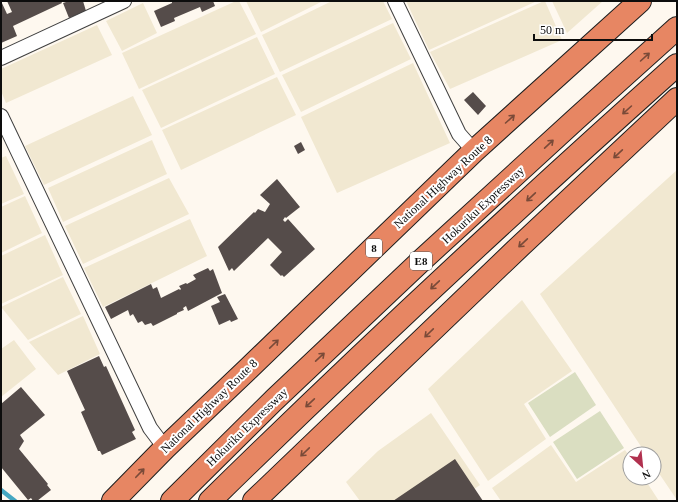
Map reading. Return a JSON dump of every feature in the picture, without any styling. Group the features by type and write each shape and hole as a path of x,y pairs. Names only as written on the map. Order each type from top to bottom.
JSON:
{"highway":[{"name":"National Highway Route 8","path":"113,501 165,448 474,151 640,1"},
{"name":"Hokuriku Expressway","path":"172,501 274,400 422,260 677,28"},
{"name":"E8","path":"210,501 437,284 594,139 677,65"},
{"path":"254,501 516,250 677,99"}],"street":[{"path":"1,58 124,1"},
{"path":"395,1 459,134 474,151"},
{"path":"1,116 150,428 165,448"}],"shaded area":[{"path":"236,1 239,1 256,34 139,89 122,53"},
{"path":"246,1 323,1 261,32"},
{"path":"332,1 383,1 392,19 280,72 262,35"},
{"path":"406,1 537,1 429,50"},
{"path":"544,1 562,40 450,89 430,52"},
{"path":"552,1 603,1 567,33"},
{"path":"143,3 157,33 122,51 106,21"},
{"path":"393,23 411,59 301,112 282,75"},
{"path":"97,25 112,55 6,103 1,91 1,69"},
{"path":"257,37 275,74 161,128 142,90"},
{"path":"413,63 450,143 337,193 301,117"},
{"path":"277,77 296,115 181,170 162,130"},
{"path":"133,96 152,135 44,185 25,146"},
{"path":"152,140 167,174 63,222 48,188"},
{"path":"6,156 24,194 1,204 1,158"},
{"path":"677,170 677,500 662,478 662,446 641,446 540,294"},
{"path":"169,178 189,214 83,264 65,226"},
{"path":"25,196 42,233 1,253 1,207"},
{"path":"190,219 207,256 103,307 84,268"},
{"path":"45,235 63,275 1,304 1,256"},
{"path":"63,277 81,314 28,340 1,307"},
{"path":"522,300 572,371 524,404 546,439 488,481 428,389"},
{"path":"83,316 100,354 58,375 29,342"},
{"path":"14,340 36,369 1,397 1,349"},
{"path":"431,413 480,485 457,501 360,501 346,482 378,451"},
{"path":"551,445 576,482 622,452 622,486 649,486 659,501 501,501 492,488"}],"green space":[{"path":"575,372 596,405 550,437 528,403"},
{"path":"600,411 623,446 622,449 577,479 553,442"}],"building":[{"path":"1,1 7,14 12,12 7,1 61,1 62,3 13,26 17,36 1,43"},
{"path":"69,1 83,1 86,11 69,18 63,3"},
{"path":"172,1 213,1 215,6 202,12 200,7 174,18 175,21 161,27 154,11 172,3"},
{"path":"473,92 486,106 478,115 464,100"},
{"path":"301,142 305,150 298,154 294,146"},
{"path":"277,179 300,207 283,220 285,222 288,219 315,249 284,277 270,265 282,252 268,238 234,271 232,268 229,271 218,247 258,209 265,212 270,204 260,195"},
{"path":"208,268 210,271 213,269 222,293 188,311 186,306 183,308 184,310 153,326 151,323 145,325 142,321 138,323 133,314 130,316 128,310 111,319 105,307 151,284 153,289 157,287 161,298 179,289 180,290 181,289 179,286 196,279 193,275"},
{"path":"225,294 238,319 231,322 230,320 219,325 211,306 220,302 217,297"},
{"path":"99,356 104,367 106,366 135,430 132,432 136,439 102,455 100,451 98,451 81,412 85,410 67,371"},
{"path":"21,387 45,415 20,435 24,441 19,449 48,484 47,485 51,490 37,501 33,501 31,498 28,500 1,467 1,404"},
{"path":"455,459 483,501 393,501"}],"waterway":[{"path":"1,490 15,501"}]}
